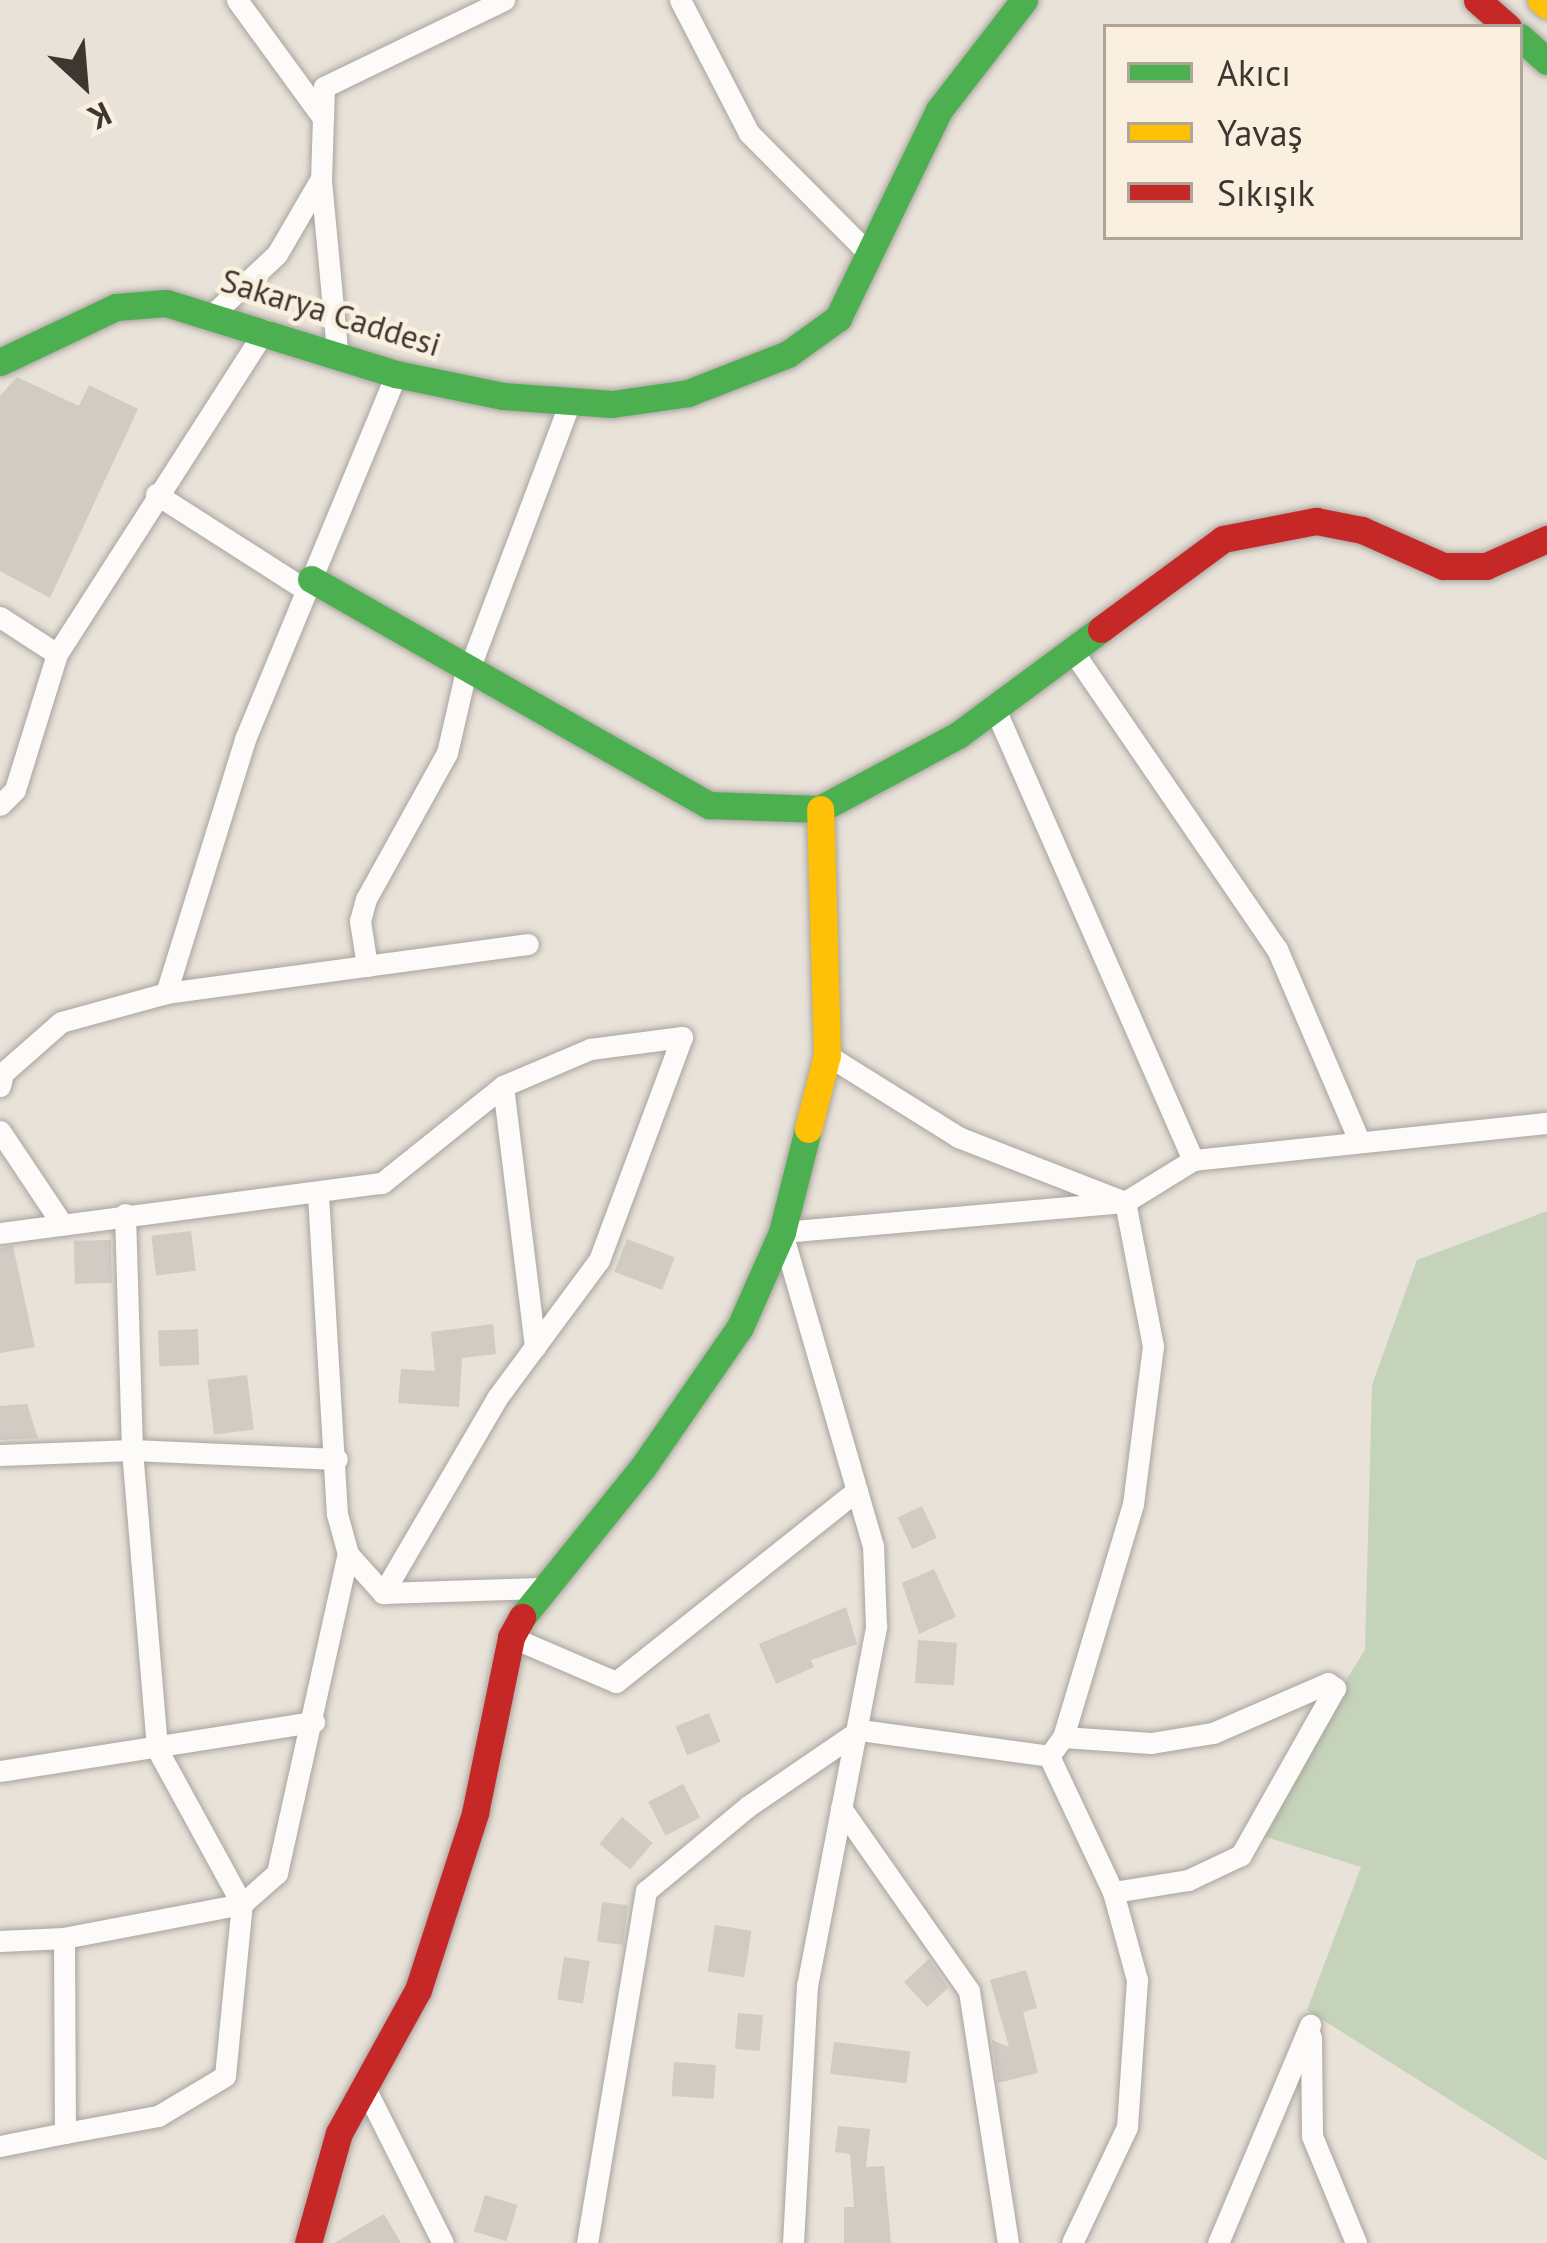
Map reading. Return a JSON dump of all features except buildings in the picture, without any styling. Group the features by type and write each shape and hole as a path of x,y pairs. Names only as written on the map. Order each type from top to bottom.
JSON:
{"main road":[{"name":"Sakarya Caddesi","path":"0,362 116,307 166,303 338,350 397,374 570,402 655,402 788,354 838,318 939,110 1024,0"},
{"path":"1477,0 1505,24"},
{"path":"1523,41 1547,61"},
{"path":"308,585 678,793 709,805 820,809 879,784 995,709 1223,539 1278,524 1362,530 1442,566 1486,566 1547,538"},
{"path":"308,2243 339,2133 418,1990 475,1813 511,1636 539,1588 643,1467 728,1344 782,1232 827,1055 820,809"}],"street":[{"path":"237,0 323,118"},
{"path":"338,350 321,180 324,88 504,0"},
{"path":"680,0 749,133 871,256"},
{"path":"214,313 277,254 321,180"},
{"path":"0,805 15,790 56,654 265,330"},
{"path":"166,993 245,739 397,374"},
{"path":"367,966 360,921 367,899 447,753 467,672 570,402"},
{"path":"156,494 308,585"},
{"path":"0,617 56,654"},
{"path":"1074,653 1277,949 1359,1140"},
{"path":"995,709 1193,1160"},
{"path":"0,1086 3,1073 61,1022 166,993 528,944"},
{"path":"0,1233 251,1195 318,1196 382,1183 503,1086 590,1049 682,1037 599,1260 535,1347 383,1593"},
{"path":"827,1055 958,1137 1125,1202"},
{"path":"503,1086 535,1347"},
{"path":"793,2243 807,1986 860,1730 876,1626 873,1546 782,1232 1125,1202 1193,1160 1547,1123"},
{"path":"0,1131 62,1224"},
{"path":"318,1196 337,1514 348,1554 383,1593 539,1588"},
{"path":"1049,1756 1063,1737 1133,1504 1153,1346 1125,1202"},
{"path":"0,2146 158,2116 225,2076 242,1904 157,1749 132,1450 125,1214"},
{"path":"0,1455 132,1450 337,1460"},
{"path":"511,1636 616,1682 857,1490"},
{"path":"0,1941 64,1938 242,1904 277,1873 348,1554"},
{"path":"1063,1737 1151,1743 1213,1732 1328,1683 1335,1688 1241,1856 1188,1880 1113,1892"},
{"path":"0,1771 314,1722"},
{"path":"586,2243 646,1891 746,1807 860,1730 1049,1756"},
{"path":"1049,1756 1113,1892 1137,1980 1127,2127 1072,2243"},
{"path":"841,1808 970,1991 1008,2243"},
{"path":"64,1938 65,2133"},
{"path":"1218,2243 1310,2025 1312,2136 1356,2243"},
{"path":"364,2084 443,2243"}],"green space":[{"path":"1547,1211 1547,2161 1307,2010 1361,1867 1250,1832 1365,1650 1372,1385 1417,1260"}],"traffic: fast":[{"path":"0,362 116,307 166,303 396,374 503,396 612,404 688,393 788,354 838,318 939,110 1024,0"},
{"path":"1523,40 1547,61"},
{"path":"311,579 709,805 820,809 958,735 1101,629"},
{"path":"522,1617 643,1467 740,1327 782,1232 808,1129"}],"traffic: slow":[{"path":"1541,0 1547,5"},
{"path":"808,1129 827,1055 820,809"}],"traffic: jam":[{"path":"1477,0 1505,24"},
{"path":"1101,629 1223,539 1316,521 1362,530 1443,566 1486,566 1547,539"},
{"path":"308,2243 339,2133 418,1990 475,1813 511,1637 522,1617"}]}
